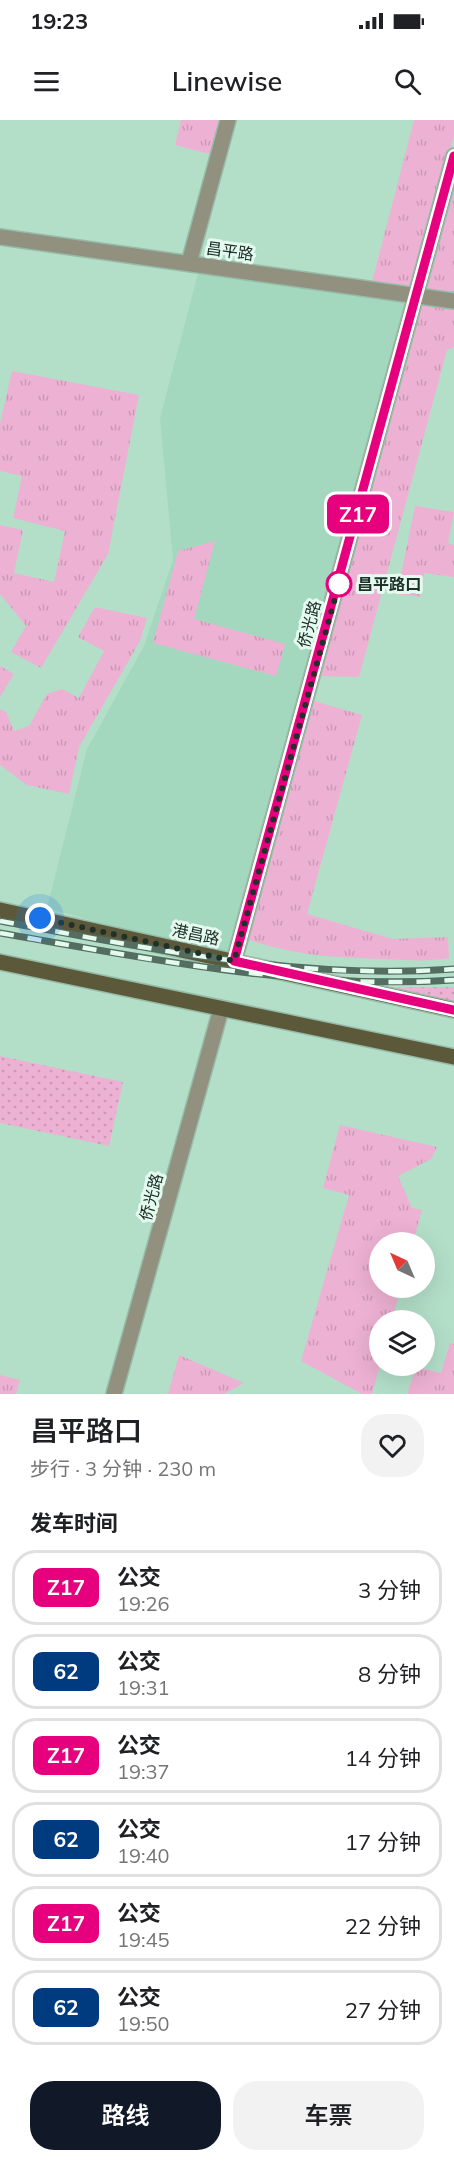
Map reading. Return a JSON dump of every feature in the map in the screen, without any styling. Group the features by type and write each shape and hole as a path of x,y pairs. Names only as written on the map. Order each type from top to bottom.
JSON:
{"main road":[{"name":"港昌路","path":"0,910 454,1010"},
{"path":"0,962 454,1057"}],"street":[{"path":"189,263 228,120"},
{"name":"侨光路","path":"234,961 454,156"},
{"name":"昌平路","path":"0,237 454,301"},
{"name":"侨光路","path":"114,1394 221,1009"}],"shaded area":[{"path":"200,266 416,296 234,960 47,908 87,749 144,646 173,560 160,418"}],"green space":[{"path":"181,120 222,120 213,155 175,145"},
{"path":"414,120 454,120 454,135 413,287 372,282"},
{"path":"454,171 454,297 423,292"},
{"path":"420,300 454,305 454,347 447,350 359,677 320,676"},
{"path":"12,371 139,395 108,554 41,668 11,652 26,626 0,594 0,525 23,530 14,573 54,582 65,531 13,518 22,476 0,471 0,423"},
{"path":"415,506 454,512 448,543 454,545 454,577 424,573 420,597 397,594"},
{"path":"215,541 194,619 285,644 276,676 153,643 178,551"},
{"path":"95,607 147,618 140,641 79,747 69,794 27,785 0,765 0,709 6,712 14,731 29,726 47,694 62,689 79,698 104,651 78,637"},
{"path":"0,666 14,674 0,697"},
{"path":"314,701 362,715 307,914 393,939 448,937 449,958 417,960 332,956 280,949 246,939"},
{"path":"454,987 454,1009 356,988"},
{"path":"0,1056 123,1082 109,1146 0,1123"},
{"path":"340,1125 437,1147 431,1159 398,1176 412,1208 422,1210 416,1232 369,1232 369,1298 398,1298 395,1310 369,1310 369,1376 377,1376 372,1394 362,1394 301,1361 349,1195 323,1188"},
{"path":"450,1343 454,1344 454,1394 407,1394 413,1376 435,1376 435,1372 441,1373"},
{"path":"179,1355 244,1383 224,1394 168,1394"},
{"path":"0,1375 20,1380 16,1394 0,1394"}],"railway":[{"path":"0,921 169,951 282,966 396,971 454,969"},
{"path":"0,933 169,962 283,976 340,981 454,980"}],"bus line":[{"name":"Z17","path":"454,156 313,680 234,961 454,1010"}],"place":[{"name":"昌平路口","path":"339,584"}],"route":[{"path":"40,918 234,961 339,584"}]}
